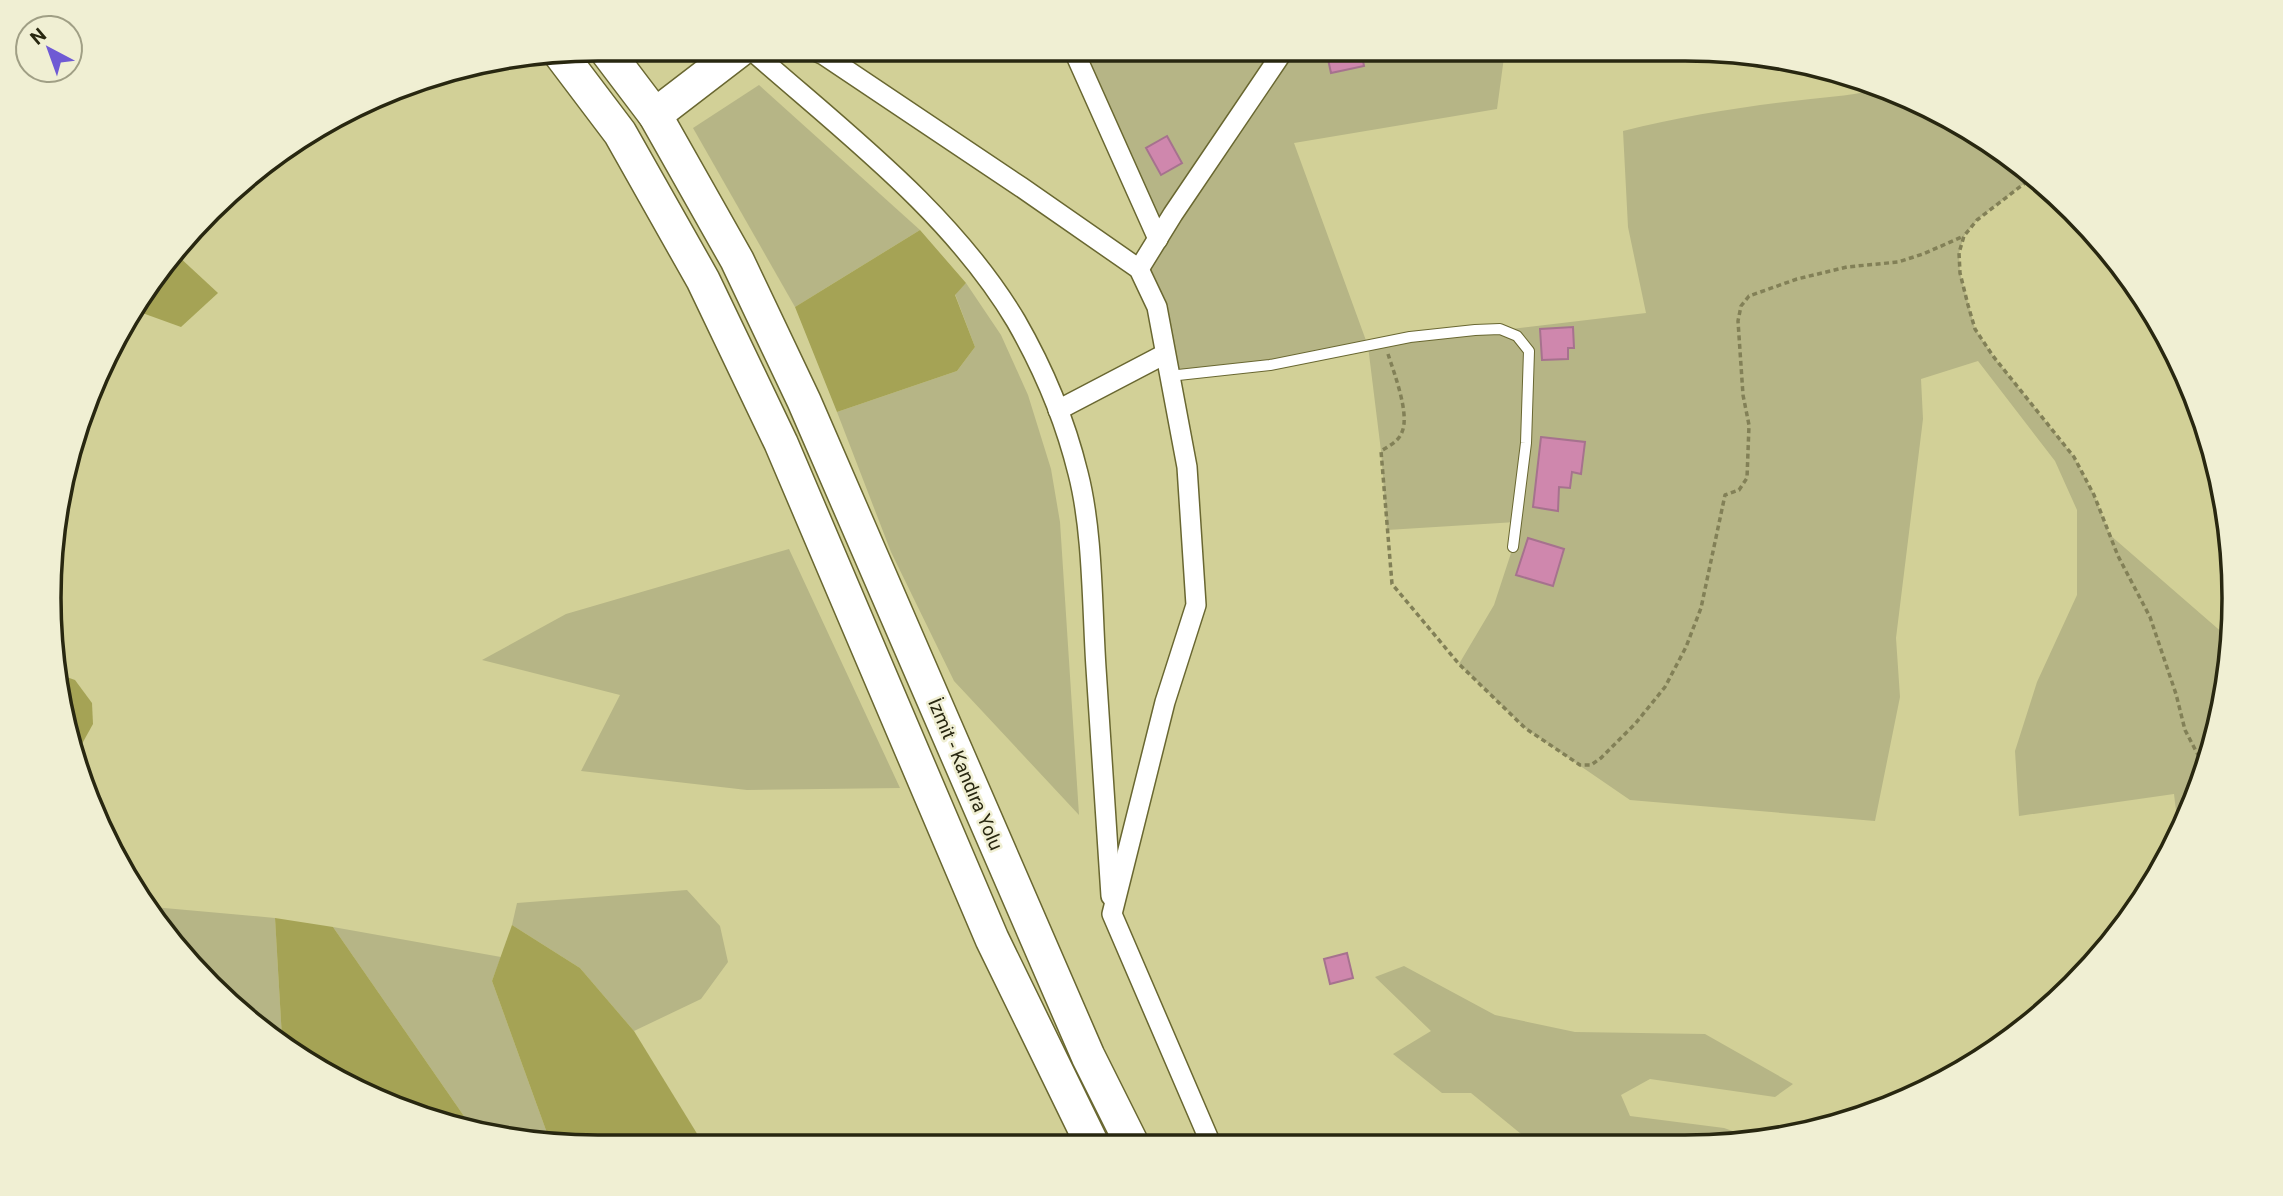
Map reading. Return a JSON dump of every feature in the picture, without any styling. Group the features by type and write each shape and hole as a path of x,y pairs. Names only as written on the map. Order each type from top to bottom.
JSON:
{"highway":[{"name":"İzmit - Kandıra Yolu","path":"614,61 655,115 737,260 804,401 1088,1056 1128,1135"},
{"path":"655,115 725,61"},
{"path":"566,62 620,134 709,293 781,443 992,939 1089,1135"}],"street":[{"path":"764,61 896,178 944,226 1015,320 1042,370 1079,474 1087,537 1112,914 1207,1135"},
{"path":"833,61 1139,269 1157,307 1187,467 1196,605 1165,702 1112,914"},
{"path":"1078,61 1158,239"},
{"path":"1139,269 1277,61"},
{"path":"1058,410 1165,354"}],"lane":[{"path":"1169,376 1270,365 1385,342 1475,330 1500,329 1517,336 1529,351 1526,443 1513,547"}],"path":[{"path":"2025,183 1977,220 1964,236 1959,253 1960,273 1975,329 1993,356 2074,457 2094,495 2118,556 2150,617 2185,730 2198,754"},
{"path":"1385,342 1401,396 1403,416 1403,432 1395,442 1381,451 1392,584 1459,664 1525,728 1580,765 1591,765 1634,724 1665,687 1686,647 1701,608 1725,495 1739,490 1747,478 1749,425 1743,395 1738,321 1741,306 1749,296 1764,289 1847,267 1898,262 1964,236"}],"shaded area":[{"path":"1078,61 1504,61 1497,109 1294,143 1368,346 1169,376 1139,269 1158,239"},
{"path":"759,85 920,230 795,307 693,128"},
{"path":"1865,93 1890,102 1953,133 2025,183 1977,220 1964,236 1959,253 1960,273 1975,329 1993,356 2074,457 2094,495 2110,535 2221,631 2211,703 2193,771 2181,803 2176,813 2174,794 2019,816 2015,751 2037,682 2077,595 2077,510 2055,461 1978,361 1921,379 1923,419 1896,638 1900,697 1875,821 1630,800 1525,728 1459,664 1494,605 1513,547 1516,522 1387,530 1381,451 1368,346 1646,313 1628,227 1623,131 1730,109"},
{"path":"920,230 966,283 955,295 975,347 957,371 837,412 795,307"},
{"path":"182,259 218,293 181,327 143,313"},
{"path":"966,283 1001,335 1028,395 1051,469 1060,522 1079,815 954,681 891,552 837,412 957,371 975,347 955,294"},
{"path":"789,549 900,788 747,790 581,771 620,695 482,660 566,614"},
{"path":"68,677 75,680 92,703 93,724 82,744"},
{"path":"687,890 720,926 728,962 701,999 634,1031 580,968 512,925 517,903"},
{"path":"160,908 275,918 282,1031 218,978"},
{"path":"275,918 333,927 465,1117 425,1106 361,1079 330,1063 282,1031"},
{"path":"512,925 580,968 634,1031 698,1135 547,1132 492,981"},
{"path":"333,927 501,957 492,981 547,1132 465,1117"},
{"path":"1404,966 1495,1015 1575,1032 1705,1034 1793,1084 1775,1097 1650,1079 1621,1095 1630,1116 1724,1128 1736,1132 1685,1135 1522,1135 1471,1093 1442,1093 1393,1054 1431,1031 1375,977"}],"building":[{"path":"1328,61 1363,61 1364,66 1331,73"},
{"path":"1167,136 1182,163 1161,175 1146,148"},
{"path":"1573,327 1574,348 1568,348 1568,359 1542,360 1540,329"},
{"path":"1541,437 1585,442 1581,474 1572,472 1570,488 1559,487 1558,511 1533,507"},
{"path":"1528,538 1564,549 1553,586 1516,575"},
{"path":"1347,953 1353,978 1330,984 1324,959"}]}
